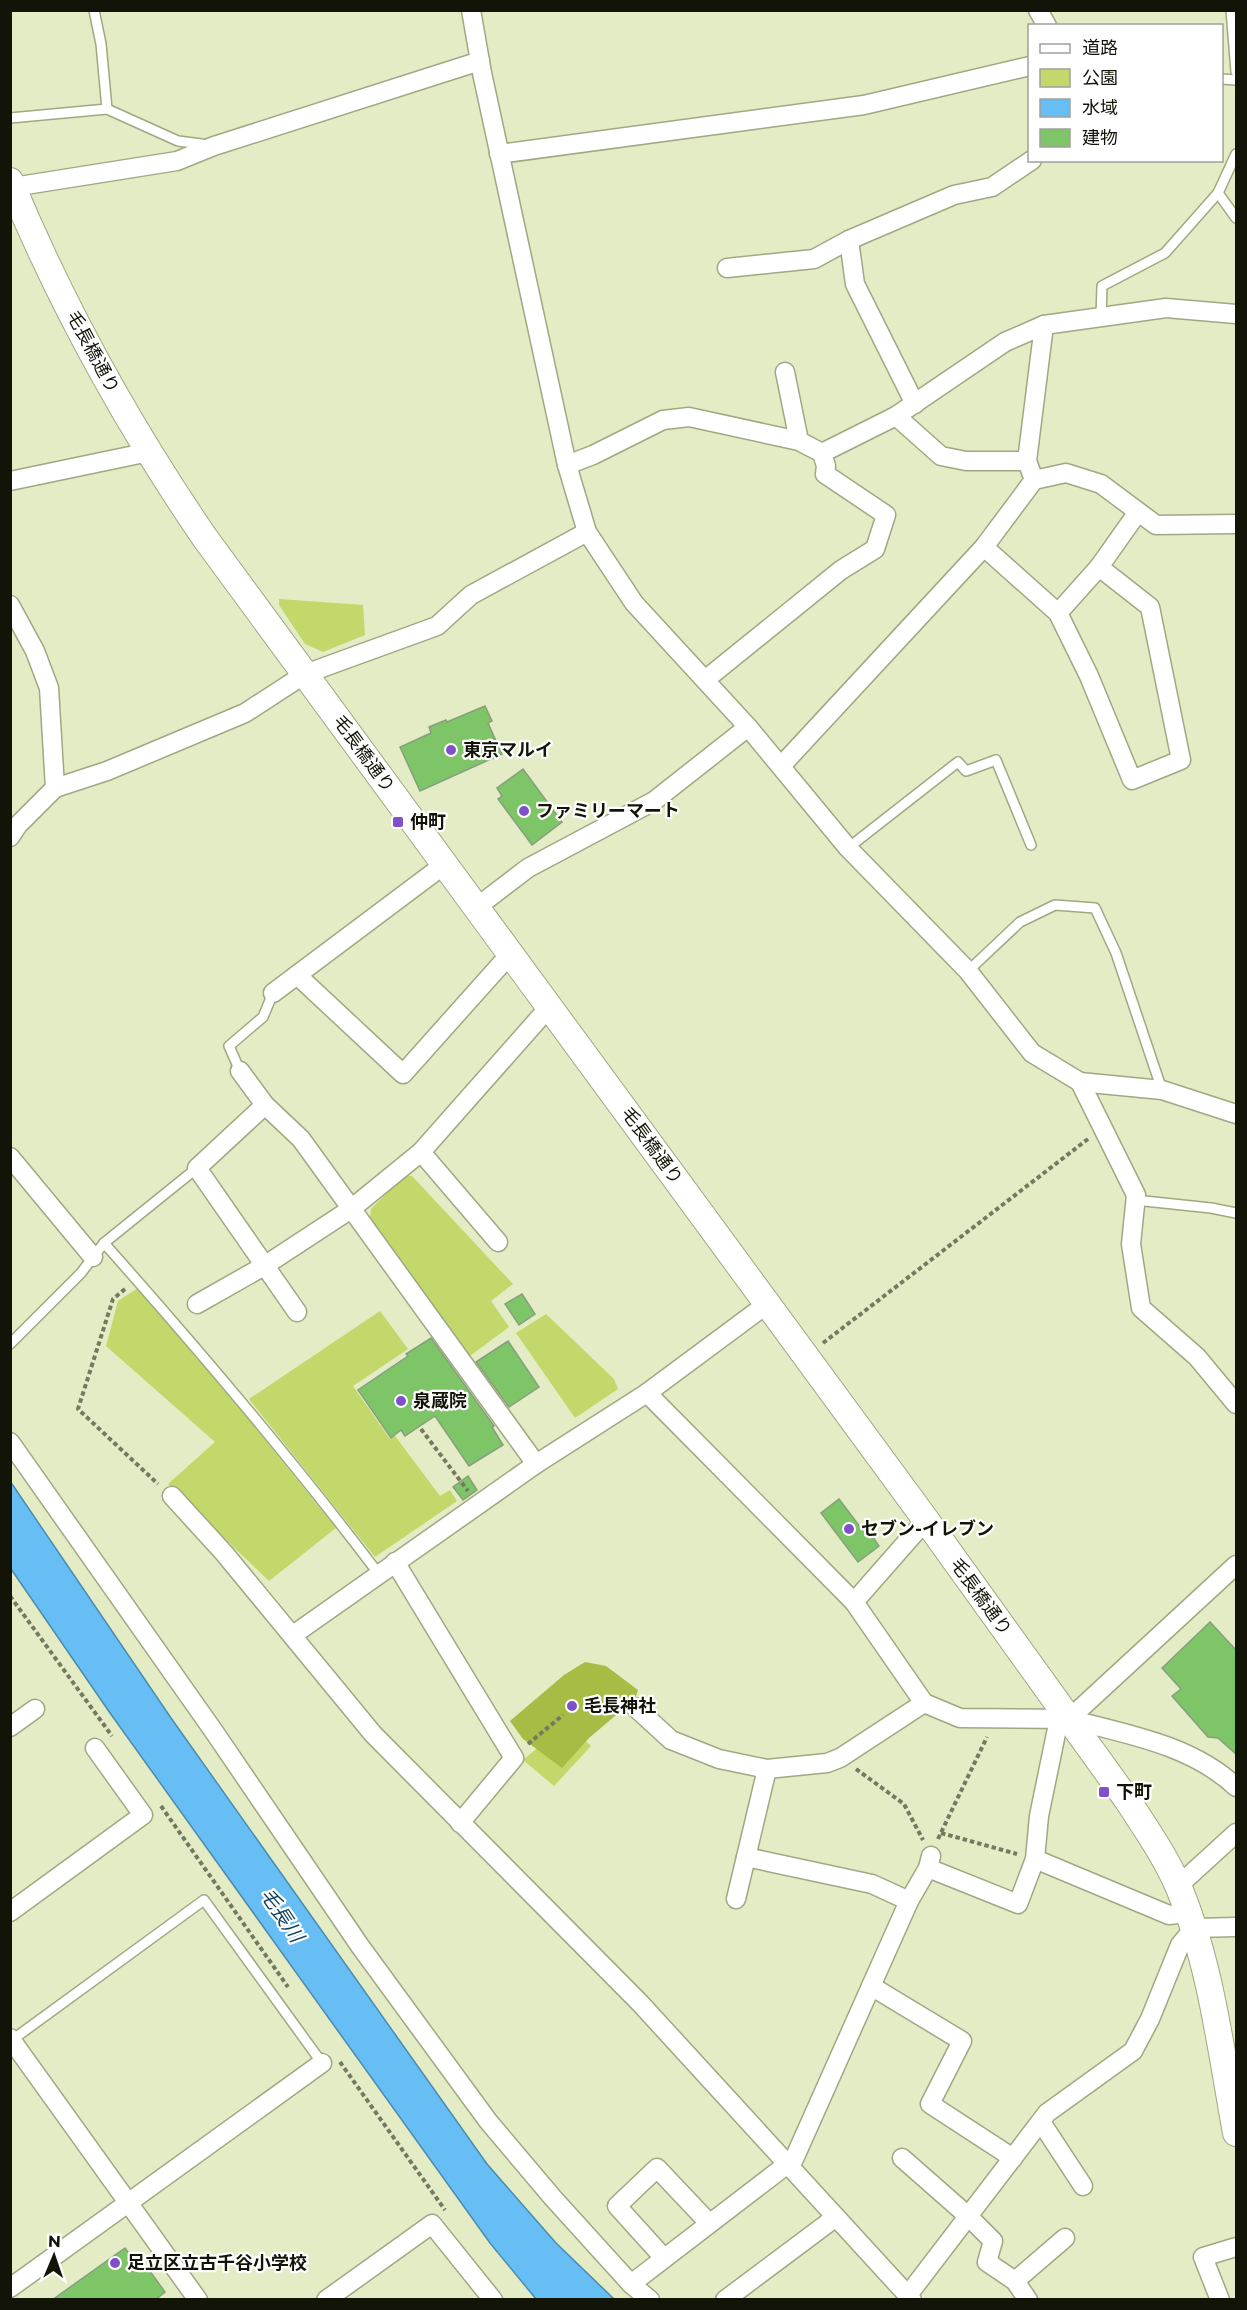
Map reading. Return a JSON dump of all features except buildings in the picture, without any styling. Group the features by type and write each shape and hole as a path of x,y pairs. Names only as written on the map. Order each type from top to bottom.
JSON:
{"street":[{"path":"471,10 499,154 567,465 587,532 633,603 748,727 848,848 968,971 1032,1053 1080,1082 1162,1090 1236,1114"},
{"path":"1038,10 1046,24"},
{"path":"12,184 177,161 214,146 480,61"},
{"path":"499,154 864,105 1028,66"},
{"path":"727,268 814,259 849,240 954,195 992,187 1029,162"},
{"name":"毛長橋通り","path":"12,184 56,281 149,452 205,538 926,1520 1064,1719 1128,1801 1153,1840 1178,1886 1191,1920 1208,1982 1236,2133"},
{"path":"849,240 855,284 915,404"},
{"path":"822,453 896,416 1005,342 1044,324 1166,308 1236,314"},
{"path":"1034,480 1027,461 1044,324"},
{"path":"785,372 799,441"},
{"path":"896,416 941,456 966,461 1027,461"},
{"path":"567,465 663,420 688,417 799,441 822,453 826,466 825,474 886,515 875,549 841,570 705,680"},
{"path":"10,481 149,452"},
{"path":"781,766 984,547 1034,480 1066,473 1101,484 1156,525 1236,524"},
{"path":"1058,613 1099,567 1138,512"},
{"path":"10,837 18,825 55,788 107,771 244,713 305,674 437,626 471,595 587,532"},
{"path":"984,547 1058,613 1089,676 1132,780 1181,760 1150,607 1099,567"},
{"path":"10,605 35,651 49,688 55,788"},
{"path":"477,907 528,868 654,801 748,727"},
{"path":"273,993 445,864"},
{"path":"297,975 403,1074 511,953"},
{"path":"197,1304 264,1266 351,1209 421,1152 550,1006"},
{"path":"240,1071 265,1105 301,1139 536,1464"},
{"path":"1080,1082 1136,1195 1131,1244 1140,1308 1197,1356 1236,1404"},
{"path":"265,1105 197,1168 297,1312"},
{"path":"421,1152 498,1242"},
{"path":"10,1157 99,1250"},
{"path":"292,1635 536,1464 647,1393 767,1304"},
{"path":"647,1393 854,1602 924,1703 960,1718 1064,1719 1170,1747 1211,1767 1236,1787"},
{"path":"10,1442 215,1733 360,1946 482,2112 553,2198 631,2283 650,2300"},
{"path":"172,1496 224,1553 373,1734 640,2003 910,2297 968,2216 1047,2113 1132,2051 1150,2019 1191,1920"},
{"path":"854,1602 926,1520"},
{"path":"395,1562 514,1758 460,1823"},
{"path":"631,2283 794,2159 909,1901 930,1862 1018,1904 1035,1858 1039,1816 1064,1719 1236,1565"},
{"path":"635,1707 671,1740 719,1759 767,1769 827,1763 840,1758 924,1703"},
{"path":"10,1727 35,1709"},
{"path":"10,1912 143,1815 95,1748"},
{"path":"736,1899 767,1769"},
{"path":"1178,1886 1236,1833"},
{"path":"746,1857 872,1884 909,1901"},
{"path":"1035,1858 1169,1915 1236,1927"},
{"path":"871,1986 962,2041 930,2103 1013,2158"},
{"path":"11,2039 198,2300"},
{"path":"10,2288 328,2058"},
{"path":"1041,2122 1083,2186"},
{"path":"902,2158 993,2241 987,2262 1014,2281 1028,2300"},
{"path":"663,2258 617,2206 657,2168 709,2223"},
{"path":"725,2300 836,2217"},
{"path":"326,2300 432,2224 494,2300"},
{"path":"1014,2281 1065,2238"},
{"path":"1220,2300 1203,2257 1236,2247"}],"lane":[{"path":"94,10 101,44 107,109"},
{"path":"1231,10 1236,72"},
{"path":"10,118 107,109 178,141 214,146"},
{"path":"1101,317 1102,286 1165,253 1218,193 1236,154"},
{"path":"1218,193 1236,218"},
{"path":"848,848 958,762 966,771 996,760 1031,845"},
{"path":"968,971 1020,922 1055,905 1095,908 1116,954 1162,1090"},
{"path":"240,1071 229,1047 263,1017 273,993"},
{"path":"10,1344 81,1273 99,1250 197,1168"},
{"path":"1135,1200 1200,1206 1236,1213"},
{"path":"99,1250 136,1280 259,1424 378,1573"},
{"path":"11,2039 204,1900 328,2058"}],"path":[{"path":"806,1356 1103,1128"},
{"path":"136,1280 113,1299 78,1409 172,1496"},
{"path":"421,1429 473,1497"},
{"path":"10,1596 117,1744"},
{"path":"524,1748 563,1715"},
{"path":"930,1862 941,1833 995,1720"},
{"path":"840,1758 904,1804 930,1862"},
{"path":"158,1802 293,1995"},
{"path":"941,1833 1035,1858"},
{"path":"328,2058 450,2216"}],"green space":[{"path":"279,599 363,605 365,635 323,652 305,644 279,605"},
{"path":"405,1175 412,1176 513,1284 491,1301 509,1327 470,1356 370,1218 371,1209"},
{"path":"138,1288 238,1406 336,1528 269,1581 168,1484 215,1442 106,1346 118,1301"},
{"path":"380,1311 408,1349 353,1386 390,1439 395,1436 440,1496 450,1490 457,1501 375,1557 249,1399"},
{"path":"546,1314 614,1379 618,1389 575,1418 516,1333"},
{"path":"585,1662 606,1666 638,1690 635,1699 589,1738 562,1768 523,1739 510,1721 564,1675"},
{"path":"566,1724 591,1746 554,1786 523,1760"}],"water":[{"name":"毛長川","path":"10,1481 171,1718 487,2164 556,2243 614,2299 536,2299 490,2243 110,1713 11,1569"}],"place":[{"name":"東京マルイ","path":"451,750"},
{"name":"ファミリーマート","path":"524,811"},
{"name":"仲町","path":"398,822"},
{"name":"泉蔵院","path":"401,1401"},
{"name":"セブン-イレブン","path":"849,1529"},
{"name":"毛長神社","path":"572,1706"},
{"name":"下町","path":"1104,1792"},
{"name":"足立区立古千谷小学校","path":"115,2263"}]}
